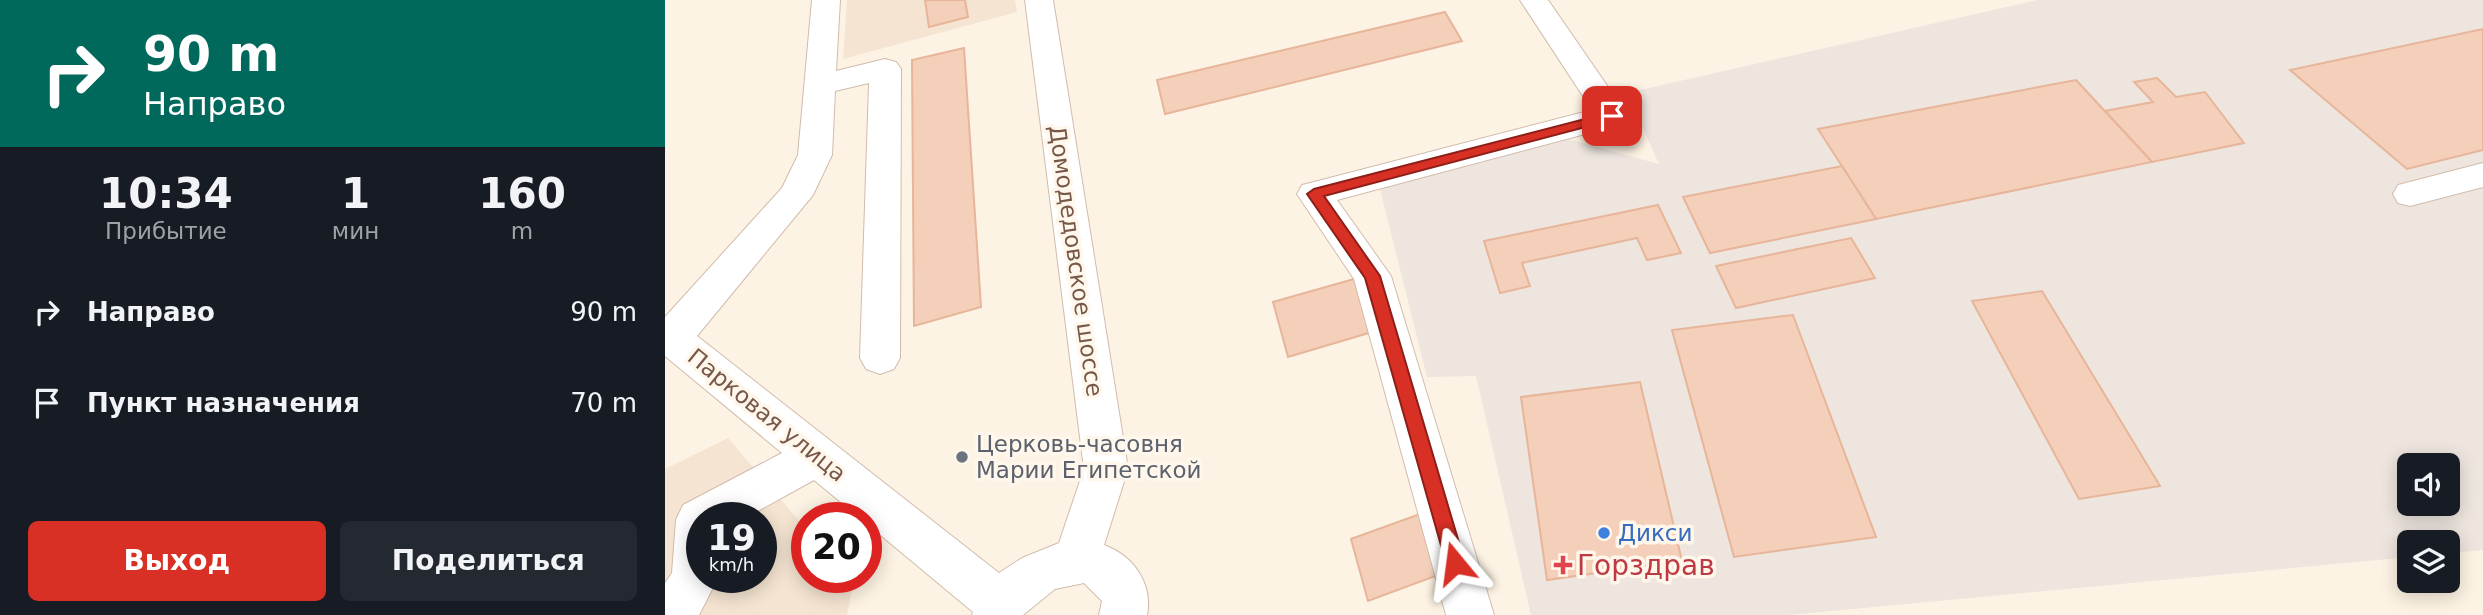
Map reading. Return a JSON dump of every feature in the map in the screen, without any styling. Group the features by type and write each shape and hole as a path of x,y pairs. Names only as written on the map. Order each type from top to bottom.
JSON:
{"street":[{"path":"669,336 796,195 815,155 827,0"},
{"name":"Домодедовское шоссе","path":"1039,0 1106,469 1076,560"},
{"path":"1470,615 1372,276 1314,194 1612,116 1534,0"},
{"path":"820,85 885,69 880,358"},
{"path":"2410,194 2483,176"},
{"name":"Парковая улица","path":"669,336 817,456 998,609"},
{"path":"732,502 817,456"},
{"path":"998,609 1047,567 1076,560 1098,564 1127,596 1123,615"},
{"path":"665,613 680,605 686,593"}],"shaded area":[{"path":"847,0 1015,0 1017,12 843,59"},
{"path":"2037,0 2483,0 2483,550 2460,552 2460,530 2397,530 2397,558 1789,615 1531,615 1476,376 1427,377 1380,189 1565,138 1659,164 1627,93"},
{"path":"728,438 791,511 791,593 851,593 847,615 665,615 665,469"}],"building":[{"path":"925,0 965,0 968,17 929,27"},
{"path":"1445,12 1462,41 1165,114 1157,80"},
{"path":"2483,29 2483,150 2407,169 2290,70"},
{"path":"964,48 981,307 914,326 912,60"},
{"path":"2157,78 2176,97 2205,92 2244,143 2152,162 2105,111 2153,102 2134,82"},
{"path":"2076,80 2152,162 1876,219 1818,129"},
{"path":"1842,166 1876,219 1710,253 1683,197"},
{"path":"1658,205 1681,253 1647,260 1637,238 1522,263 1530,286 1500,293 1484,241"},
{"path":"1851,238 1875,278 1736,308 1716,266"},
{"path":"1354,279 1372,332 1288,357 1273,302"},
{"path":"2042,291 2160,486 2079,499 1972,301"},
{"path":"1793,315 1876,537 1734,557 1672,330"},
{"path":"1640,382 1682,561 1547,580 1521,397"},
{"path":"1420,514 1441,574 1368,601 1351,539"}],"place":[{"name":"Церковь-часовня Марии Египетской","path":"962,457"},
{"name":"Дикси","path":"1604,533"},
{"name":"Горздрав","path":"1563,565"}],"route":[{"path":"1455,563 1372,276 1314,194 1612,116"}]}
